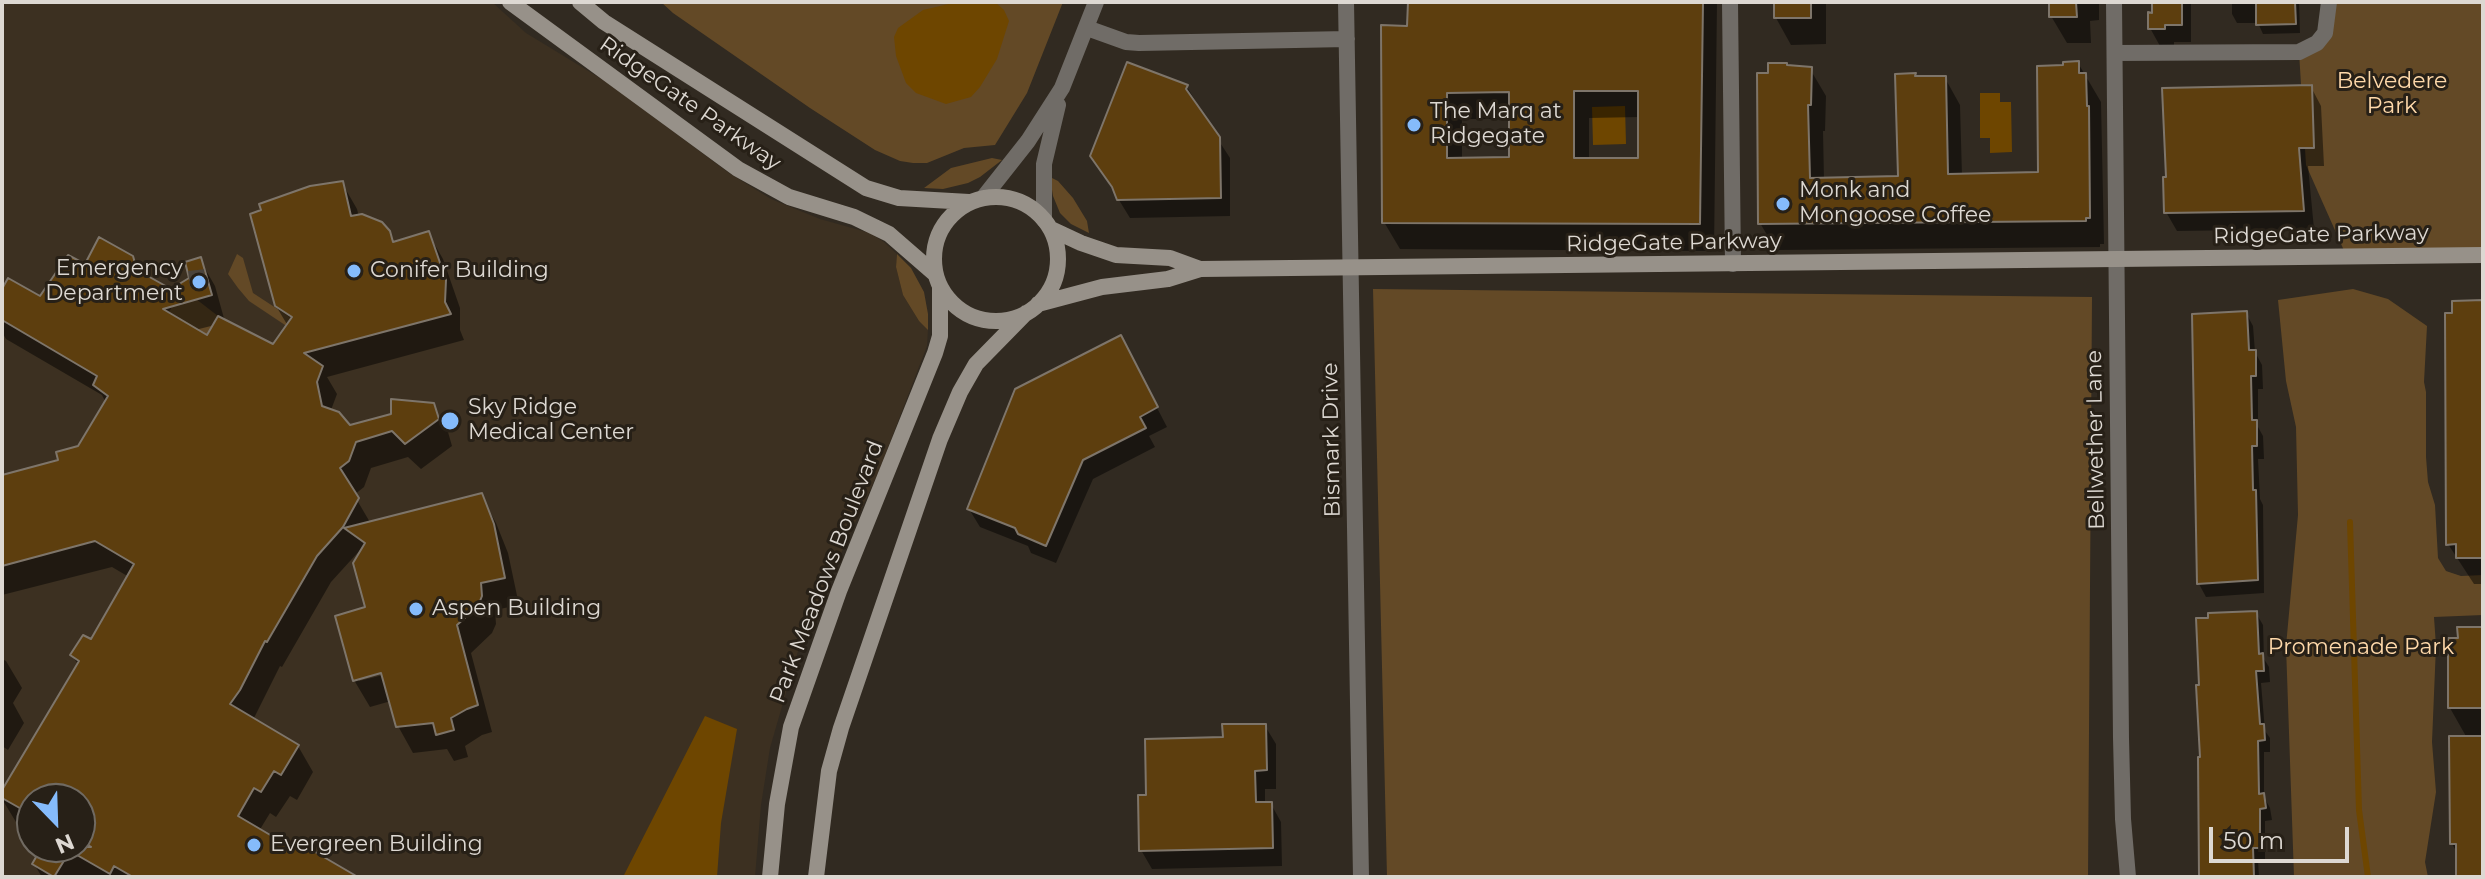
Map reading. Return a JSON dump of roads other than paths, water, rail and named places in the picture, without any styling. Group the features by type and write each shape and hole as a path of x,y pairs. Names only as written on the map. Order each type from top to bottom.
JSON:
{"main road":[{"name":"RidgeGate Parkway","path":"510,2 738,169 789,197 854,217 889,234 937,281 948,300 959,309 985,320 999,321 1102,287 1168,279 1200,269 2483,255"},
{"name":"RidgeGate Parkway","path":"580,2 604,22 866,188 899,198 1012,198 1037,212 1047,225 1081,243 1116,255 1170,258 1200,269"},
{"path":"937,281 934,246 939,232 947,220 976,200"},
{"path":"816,877 829,771 838,739 940,439 976,364 1048,293 1058,265 1058,250 1047,225"},
{"name":"Park Meadows Boulevard","path":"770,877 777,804 791,727 842,585 935,353 940,336 937,281"}],"street":[{"path":"1047,225 1044,164 1062,88 1096,2"},
{"name":"Bismark Drive","path":"1346,2 1361,877"},
{"path":"1730,2 1733,264"},
{"name":"Bellwether Lane","path":"2114,2 2122,806 2128,877"},
{"path":"2115,53 2299,52 2317,43 2325,33 2329,2"},
{"path":"1087,28 1126,42 1139,43 1347,39"},
{"path":"976,200 1028,141 1062,88"}],"waterway":[{"path":"2350,522 2359,810 2368,877"}],"tunnel":[{"path":"189,279 206,277"}],"place":[{"name":"The Marq at Ridgegate","path":"1414,125"},
{"name":"Monk and Mongoose Coffee","path":"1783,204"},
{"name":"Conifer Building","path":"354,271"},
{"name":"Emergency Department","path":"199,282"},
{"name":"Sky Ridge Medical Center","path":"450,421"},
{"name":"Aspen Building","path":"416,609"},
{"name":"Evergreen Building","path":"254,845"}],"park label":[{"name":"Belvedere Park","path":"2392,94"},
{"name":"Promenade Park","path":"2361,648"}]}
